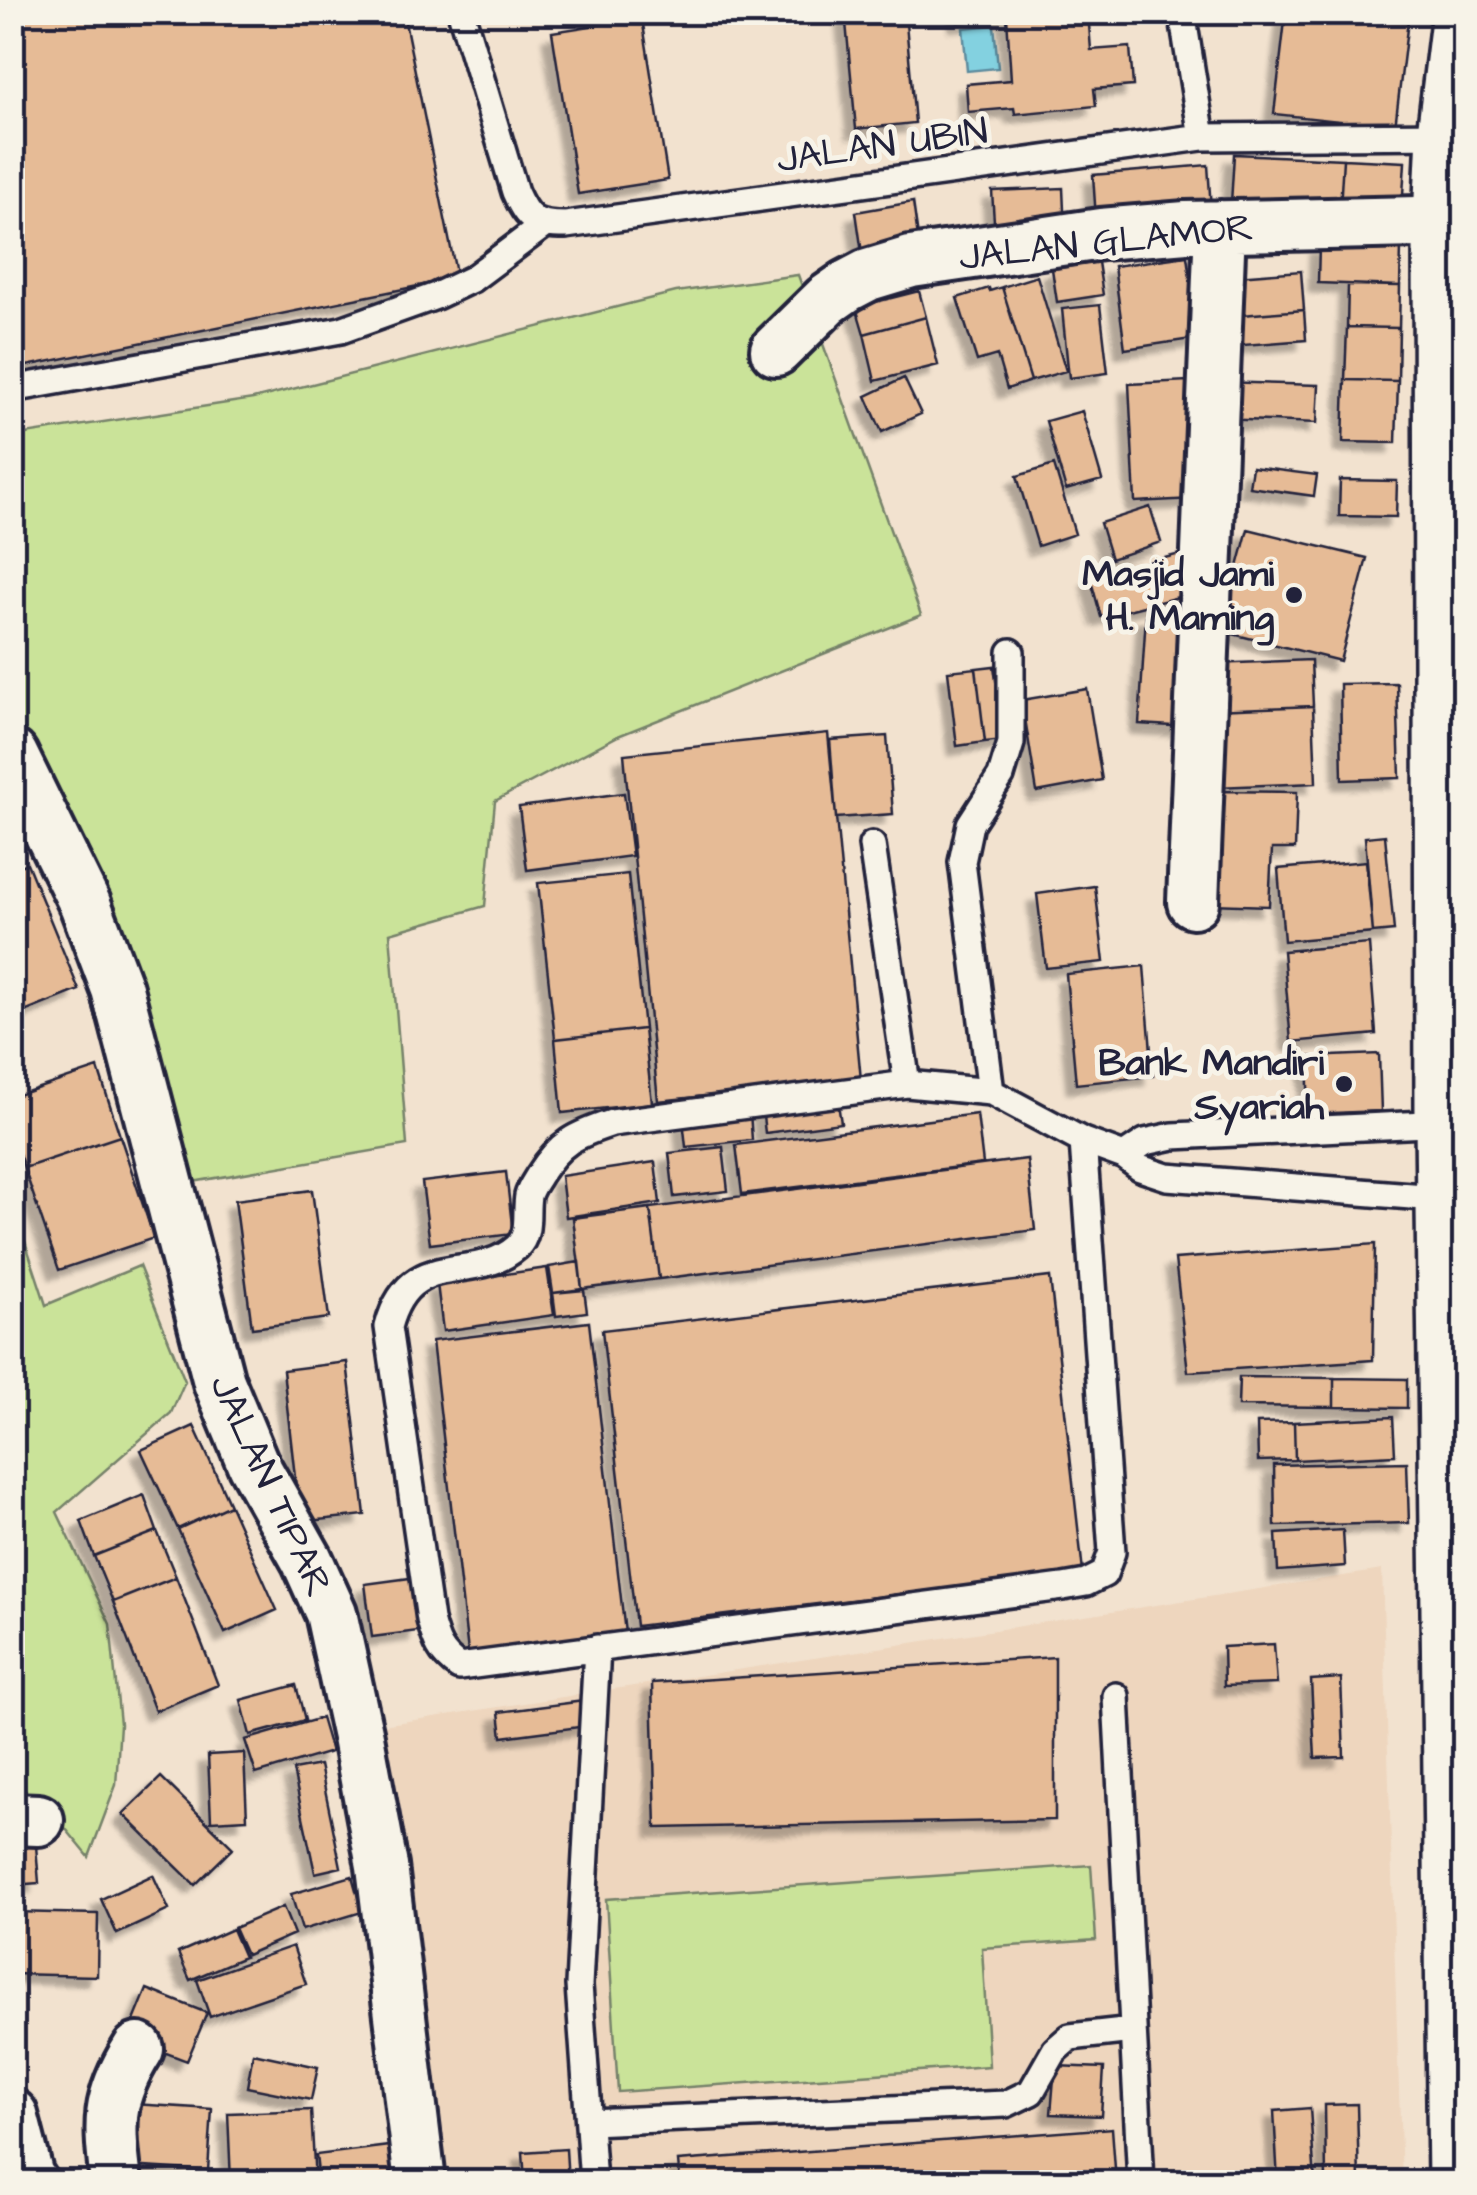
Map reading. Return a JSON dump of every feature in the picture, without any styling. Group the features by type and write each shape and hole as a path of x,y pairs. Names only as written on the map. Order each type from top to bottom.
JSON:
{"highway":[{"path":"1456,2182 1453,220 1460,12"}],"street":[{"name":"JALAN GLAMOR","path":"776,350 827,300 889,268 1101,234 1220,226 1453,220"},
{"path":"1193,902 1220,226"},
{"name":"JALAN TIPAR","path":"12,755 85,904 117,989 219,1382 253,1464 307,1560 331,1612 382,1866 420,2182"},
{"path":"116,2182 111,2105 122,2074 138,2049"},
{"path":"12,2115 32,2182"}],"lane":[{"path":"12,389 341,330 436,296 472,278 544,225 526,215 515,192 461,12"},
{"path":"1182,12 1202,137"},
{"name":"JALAN UBIN","path":"544,225 1202,137 1455,135"},
{"path":"991,1092 962,862 970,824 1002,776 1012,743 1011,652"},
{"path":"872,845 907,1084"},
{"path":"1082,1141 1112,1552 1104,1574 1086,1583 1063,1587 459,1667 438,1647 430,1620 388,1327 394,1302 428,1274 498,1258 520,1244 525,1237 528,1192 558,1148 571,1138 612,1123 907,1084 991,1092 1082,1141 1168,1177 1454,1200"},
{"path":"1124,1156 1145,1142 1173,1136 1454,1123"},
{"path":"594,2182 579,1985 598,1648"},
{"path":"1116,1696 1141,2182"},
{"path":"589,2122 1006,2104 1031,2092 1055,2050 1070,2037 1133,2030"}],"shaded area":[{"path":"1382,1570 1402,2182 423,2182 363,1728"}],"green space":[{"path":"798,275 921,615 618,736 495,801 485,906 390,933 407,1145 175,1185 13,751 12,436 253,399 676,292"},
{"path":"12,1202 46,1305 139,1266 185,1381 171,1413 57,1512 110,1624 120,1724 116,1785 89,1857 52,1812 13,1786"},
{"path":"1091,1865 1096,1940 982,1948 989,2066 618,2092 606,1899"}],"water":[{"path":"994,25 998,68 967,71 963,28"}],"building":[{"path":"12,12 403,12 457,278 12,369"},
{"path":"845,12 905,12 915,123 856,129"},
{"path":"957,12 1088,12 1091,50 1130,47 1133,86 1094,89 1096,106 1015,114 1014,108 968,112 966,84 1011,80 1007,17 958,22"},
{"path":"1286,12 1409,12 1395,127 1274,114"},
{"path":"642,18 668,180 578,194 552,32"},
{"path":"1234,154 1343,159 1340,208 1231,203"},
{"path":"1343,159 1405,162 1402,211 1340,208"},
{"path":"1208,165 1211,209 1096,219 1093,175"},
{"path":"1063,188 1065,233 995,237 992,191"},
{"path":"913,202 920,251 863,260 856,212"},
{"path":"1319,245 1401,247 1400,286 1318,283"},
{"path":"1187,256 1198,338 1125,349 1114,266"},
{"path":"1098,262 1103,295 1057,302 1052,269"},
{"path":"1301,271 1304,310 1229,316 1225,277"},
{"path":"1037,276 1066,371 1031,381 1002,287"},
{"path":"1348,285 1400,286 1399,328 1347,327"},
{"path":"1002,287 1031,381 1007,389 997,355 977,361 957,298"},
{"path":"919,291 926,317 864,334 856,307"},
{"path":"1100,305 1108,373 1069,378 1062,309"},
{"path":"1304,310 1306,340 1231,346 1229,316"},
{"path":"926,317 938,365 875,381 864,334"},
{"path":"1347,327 1399,328 1398,381 1345,380"},
{"path":"904,378 921,414 882,432 866,396"},
{"path":"1345,380 1398,381 1396,443 1343,442"},
{"path":"1188,381 1194,499 1135,502 1129,384"},
{"path":"1221,382 1319,385 1317,423 1220,419"},
{"path":"1082,411 1102,480 1066,490 1046,421"},
{"path":"1054,465 1075,534 1038,546 1017,476"},
{"path":"1252,467 1317,475 1314,496 1249,487"},
{"path":"1340,480 1397,481 1396,517 1339,516"},
{"path":"1150,507 1161,542 1111,559 1100,523"},
{"name":"Masjid Jami H. Maming","path":"1248,529 1367,558 1340,661 1221,631"},
{"path":"1180,554 1190,594 1101,617 1090,577"},
{"path":"1146,615 1196,618 1189,727 1139,724"},
{"path":"1311,660 1313,706 1214,710 1212,664"},
{"path":"994,666 1004,740 985,742 976,668"},
{"path":"976,668 985,742 957,746 948,671"},
{"path":"1397,683 1400,778 1342,780 1340,684"},
{"path":"1087,689 1102,780 1037,792 1022,700"},
{"path":"1313,706 1316,783 1217,787 1214,710"},
{"path":"828,733 861,1080 658,1101 624,754"},
{"path":"887,736 893,814 836,818 830,740"},
{"path":"1214,791 1297,792 1295,849 1272,849 1269,906 1211,904"},
{"path":"624,793 632,856 527,870 519,807"},
{"path":"1385,835 1394,931 1373,933 1365,837"},
{"path":"1366,861 1373,933 1284,941 1278,869"},
{"path":"27,863 79,990 12,1017 12,869"},
{"path":"628,874 644,1029 555,1039 538,883"},
{"path":"1095,886 1104,962 1046,968 1037,894"},
{"path":"1369,944 1376,1034 1291,1042 1283,951"},
{"path":"1144,966 1153,1076 1076,1084 1066,974"},
{"path":"644,1029 652,1103 562,1113 555,1039"},
{"name":"Bank Mandiri Syariah","path":"1379,1054 1381,1111 1309,1114 1307,1057"},
{"path":"98,1068 120,1136 24,1168 12,1133 12,1097"},
{"path":"837,1097 841,1123 765,1133 762,1108"},
{"path":"750,1112 752,1140 686,1147 683,1120"},
{"path":"977,1114 983,1164 742,1194 736,1145"},
{"path":"120,1136 154,1238 59,1270 24,1168"},
{"path":"723,1147 728,1191 674,1197 669,1153"},
{"path":"1027,1159 1035,1230 659,1279 650,1208"},
{"path":"655,1162 660,1203 566,1217 561,1176"},
{"path":"506,1172 513,1234 430,1244 422,1182"},
{"path":"312,1190 329,1318 252,1328 235,1200"},
{"path":"650,1208 659,1279 582,1289 573,1218"},
{"path":"1375,1244 1373,1360 1188,1372 1175,1259"},
{"path":"579,1262 582,1289 553,1293 549,1267"},
{"path":"547,1268 554,1315 443,1331 437,1284"},
{"path":"1050,1277 1083,1572 636,1626 602,1330"},
{"path":"584,1290 587,1312 556,1316 553,1293"},
{"path":"589,1322 625,1633 468,1652 432,1341"},
{"path":"347,1362 365,1515 300,1522 283,1370"},
{"path":"1239,1377 1334,1378 1334,1407 1238,1406"},
{"path":"1334,1378 1407,1379 1407,1408 1334,1407"},
{"path":"1393,1417 1395,1455 1295,1460 1294,1422"},
{"path":"1294,1422 1295,1460 1258,1461 1257,1423"},
{"path":"194,1426 230,1505 178,1529 141,1450"},
{"path":"1407,1462 1409,1523 1275,1526 1274,1465"},
{"path":"144,1495 157,1531 94,1556 81,1521"},
{"path":"230,1505 277,1610 225,1633 178,1529"},
{"path":"1343,1530 1345,1566 1278,1571 1276,1534"},
{"path":"157,1531 176,1577 113,1602 94,1556"},
{"path":"176,1577 218,1685 155,1711 113,1602"},
{"path":"410,1578 418,1631 372,1637 365,1584"},
{"path":"1274,1644 1277,1684 1224,1686 1223,1647"},
{"path":"1055,1657 1055,1820 656,1828 652,1683"},
{"path":"1341,1678 1344,1757 1315,1758 1311,1680"},
{"path":"296,1685 305,1720 250,1735 241,1700"},
{"path":"584,1701 587,1726 502,1737 499,1712"},
{"path":"321,1718 331,1752 256,1774 245,1740"},
{"path":"244,1753 247,1819 211,1821 208,1755"},
{"path":"320,1765 341,1867 315,1873 293,1770"},
{"path":"161,1777 233,1848 195,1885 123,1814"},
{"path":"35,1833 39,1883 12,1885 12,1835"},
{"path":"153,1875 169,1910 117,1934 101,1899"},
{"path":"352,1876 362,1912 302,1930 291,1894"},
{"path":"283,1907 294,1934 246,1955 234,1928"},
{"path":"12,1912 98,1914 97,1976 12,1974"},
{"path":"232,1929 244,1957 190,1980 178,1953"},
{"path":"293,1946 306,1984 210,2017 197,1980"},
{"path":"147,1989 207,2013 187,2061 127,2038"},
{"path":"253,2053 318,2067 311,2100 247,2087"},
{"path":"1055,2066 1104,2068 1101,2116 1051,2114"},
{"path":"133,2104 212,2109 208,2171 128,2166"},
{"path":"1357,2104 1359,2182 1326,2182 1325,2105"},
{"path":"1310,2108 1315,2182 1278,2182 1274,2111"},
{"path":"311,2110 315,2182 231,2182 228,2113"},
{"path":"1112,2128 1116,2182 680,2182 678,2161"},
{"path":"389,2146 393,2182 319,2182 316,2155"},
{"path":"566,2149 568,2182 525,2182 523,2152"}],"place":[{"name":"Masjid Jami H. Maming","path":"1294,595"},
{"name":"Bank Mandiri Syariah","path":"1344,1084"}]}
